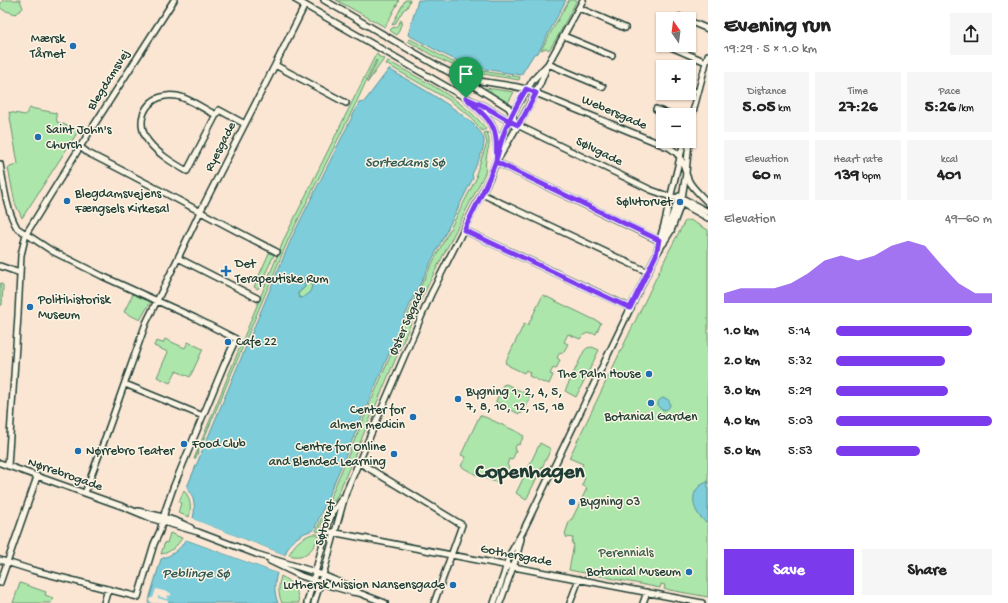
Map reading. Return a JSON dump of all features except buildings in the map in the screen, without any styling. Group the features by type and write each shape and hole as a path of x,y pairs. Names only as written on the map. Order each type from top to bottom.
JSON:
{"street":[{"name":"Blegdamsvej","path":"8,466 21,255 26,234 174,0"},
{"path":"296,0 466,98 489,120 493,127 497,142 496,162 662,241"},
{"path":"324,0 503,103 508,107 516,124"},
{"name":"Øster Søgade","path":"346,492 431,294 482,194 496,162 513,133 516,124 524,116 536,93 548,64 583,0"},
{"name":"Ryesgade","path":"85,493 146,322 305,5"},
{"path":"579,8 625,28"},
{"path":"696,24 708,29"},
{"path":"564,36 612,56"},
{"path":"683,52 706,62"},
{"path":"694,108 708,55"},
{"path":"548,64 603,87"},
{"name":"Øster Søgade","path":"496,162 503,135 512,114 526,89 548,64"},
{"path":"275,65 346,103"},
{"name":"Webersgade","path":"456,75 479,81 526,89 670,148 680,157"},
{"path":"217,113 187,171 170,161 151,144 145,136 142,128 145,109 154,100 166,96 182,98 245,124"},
{"name":"Sølvgade","path":"466,98 484,106 509,121 651,190 708,212"},
{"path":"80,147 88,153 277,252"},
{"path":"494,603 510,556 662,241 682,148"},
{"path":"662,241 672,231 680,200 688,148"},
{"path":"680,157 688,181 708,203"},
{"path":"0,164 9,210 17,228 52,251 236,339 173,488 138,597 32,570 0,560"},
{"path":"482,194 648,272"},
{"name":"Sølvgade","path":"680,200 708,218"},
{"path":"464,230 630,308"},
{"path":"178,258 257,298"},
{"path":"0,266 20,273"},
{"path":"125,384 203,416"},
{"name":"Nørrebrogade","path":"0,463 124,507 163,520 183,524 198,532 256,554"},
{"path":"359,463 462,525 434,603"},
{"path":"0,583 37,477"},
{"name":"Søtorvet","path":"307,603 329,521 346,492"},
{"name":"Søtorvet","path":"314,603 346,492"},
{"name":"Gothersgade","path":"326,531 702,603"},
{"path":"500,603 513,567 523,531"},
{"path":"256,554 323,575 349,586 359,593"},
{"path":"256,554 293,573 359,593 385,603"},
{"path":"570,603 579,579"},
{"path":"104,603 108,589"},
{"path":"643,603 648,592"}],"green space":[{"path":"3,0 20,0 23,8 16,14 3,10 0,5"},
{"path":"336,0 398,0 399,1 385,27"},
{"path":"405,0 410,0 407,8 404,9 395,24 392,25"},
{"path":"569,0 577,0 549,50 546,48 541,50"},
{"path":"401,20 402,22 397,35 390,30 396,27"},
{"path":"410,39 465,67 485,72 520,77 519,80 478,73 455,66 437,58 408,41"},
{"path":"376,54 384,59 367,83 377,61 376,60 289,238 194,459 285,237"},
{"path":"388,61 441,90 454,99 477,118 486,129 482,131 470,116 449,100 386,64"},
{"path":"484,89 514,92 508,103"},
{"path":"30,108 56,113 57,122 79,130 22,218 15,203 8,168 18,164 9,112 25,115"},
{"path":"487,132 489,143 485,173 422,297 338,494 322,522 319,532 316,531 417,293 477,177 476,174 487,143 484,133"},
{"name":"Botanical Garden","path":"690,220 708,230 708,597 664,589 665,585 661,584 660,588 569,570 574,544 572,544 573,538 566,537 565,534 569,522 572,519 587,488 582,485 585,478 577,476 583,464 569,458 670,249 685,221"},
{"path":"269,253 274,255 258,289 254,287"},
{"path":"307,275 311,279 311,290 307,295 300,298 298,294 305,287 304,278"},
{"path":"0,283 3,285 2,305 0,305"},
{"path":"133,294 151,301 140,320 124,312"},
{"path":"543,295 601,323 596,334 591,333 583,335 580,339 568,334 564,342 568,344 563,353 560,352 557,358 560,360 556,369 553,368 550,374 553,375 549,384 529,376 530,373 526,370 524,373 505,363 524,324 528,325"},
{"path":"165,339 185,348 188,342 203,349 190,377 176,371 170,383 157,377 168,352 154,346 156,341 163,343"},
{"path":"592,347 599,350 576,397 565,391 584,351 587,348"},
{"path":"506,384 529,395 530,397 522,413 519,414 496,402 503,385"},
{"path":"480,415 524,436 514,450 516,451 512,460 509,459 507,465 509,467 505,476 501,474 496,482 474,474 461,466 466,457 461,455"},
{"path":"540,443 551,449 526,500 516,493"},
{"path":"184,490 190,503 189,517 178,513 181,503 179,502"},
{"path":"170,533 182,538 173,549 161,554 165,542 167,543"},
{"path":"312,534 319,535 312,549 305,555 289,555 298,542 304,537"},
{"path":"281,576 294,587 299,603 282,603 279,590"},
{"path":"20,583 46,592 45,595 53,598 51,603 13,603"}],"water":[{"path":"418,0 566,0 538,53 534,54 521,75 488,70 469,65 445,55 408,35"},
{"name":"Sortedams Sø","path":"389,69 458,111 480,131 484,144 472,175 473,178 411,302 314,530 296,538 289,546 285,555 194,520 194,502 187,487 292,237 359,103 364,102","holes":["308,275 312,281 311,289 307,295 300,298 298,293 305,287 304,278"]},
{"path":"662,398 666,398 670,404 666,410 662,410 658,406 658,402"},
{"path":"707,482 708,523 699,516 694,506 694,494 701,485"},
{"name":"Peblinge Sø","path":"185,540 277,573 275,588 278,603 148,603 161,559 175,552 181,547"}],"pier":[{"path":"193,518 285,555 284,556 194,522 192,520"},
{"path":"186,538 278,571 277,573 185,540"},
{"path":"156,589 171,593 171,596 168,595 167,599 158,596 158,598 168,601 168,603 151,603 152,602 149,601 150,598 153,598"}],"place":[{"name":"Mærsk Tårnet","path":"73,46"},
{"name":"Saint John's Church","path":"38,137"},
{"name":"Blegdamsvejens Fængsels Kirkesal","path":"67,201"},
{"name":"Sølvtorvet","path":"680,202"},
{"name":"Det Terapeutiske Rum","path":"226,271"},
{"name":"Politihistorisk Museum","path":"30,307"},
{"name":"Cafe 22","path":"228,342"},
{"name":"The Palm House","path":"649,374"},
{"name":"Bygning 1, 2, 4, 5, 7, 8, 10, 12, 15, 18","path":"458,399"},
{"name":"Botanical Garden","path":"651,403"},
{"name":"Center for almen medicin","path":"413,417"},
{"name":"Food Club","path":"184,444"},
{"name":"Nørrebro Teater","path":"78,451"},
{"name":"Centre for Online and Blended Learning","path":"394,454"},
{"name":"Bygning 03","path":"572,502"},
{"name":"Botanical Museum","path":"689,572"},
{"name":"Luthersk Mission Nansensgade","path":"453,585"}],"district":[{"name":"Copenhagen","path":"530,473"}],"route":[{"path":"466,98 484,106 498,115 509,121 518,125 536,93 526,89 512,114 509,121 503,135 496,162 490,177 464,230 630,308 656,255 659,240 496,162 497,142 493,127 489,120 466,98"}],"park label":[{"name":"Perennials","path":"626,553"}]}
